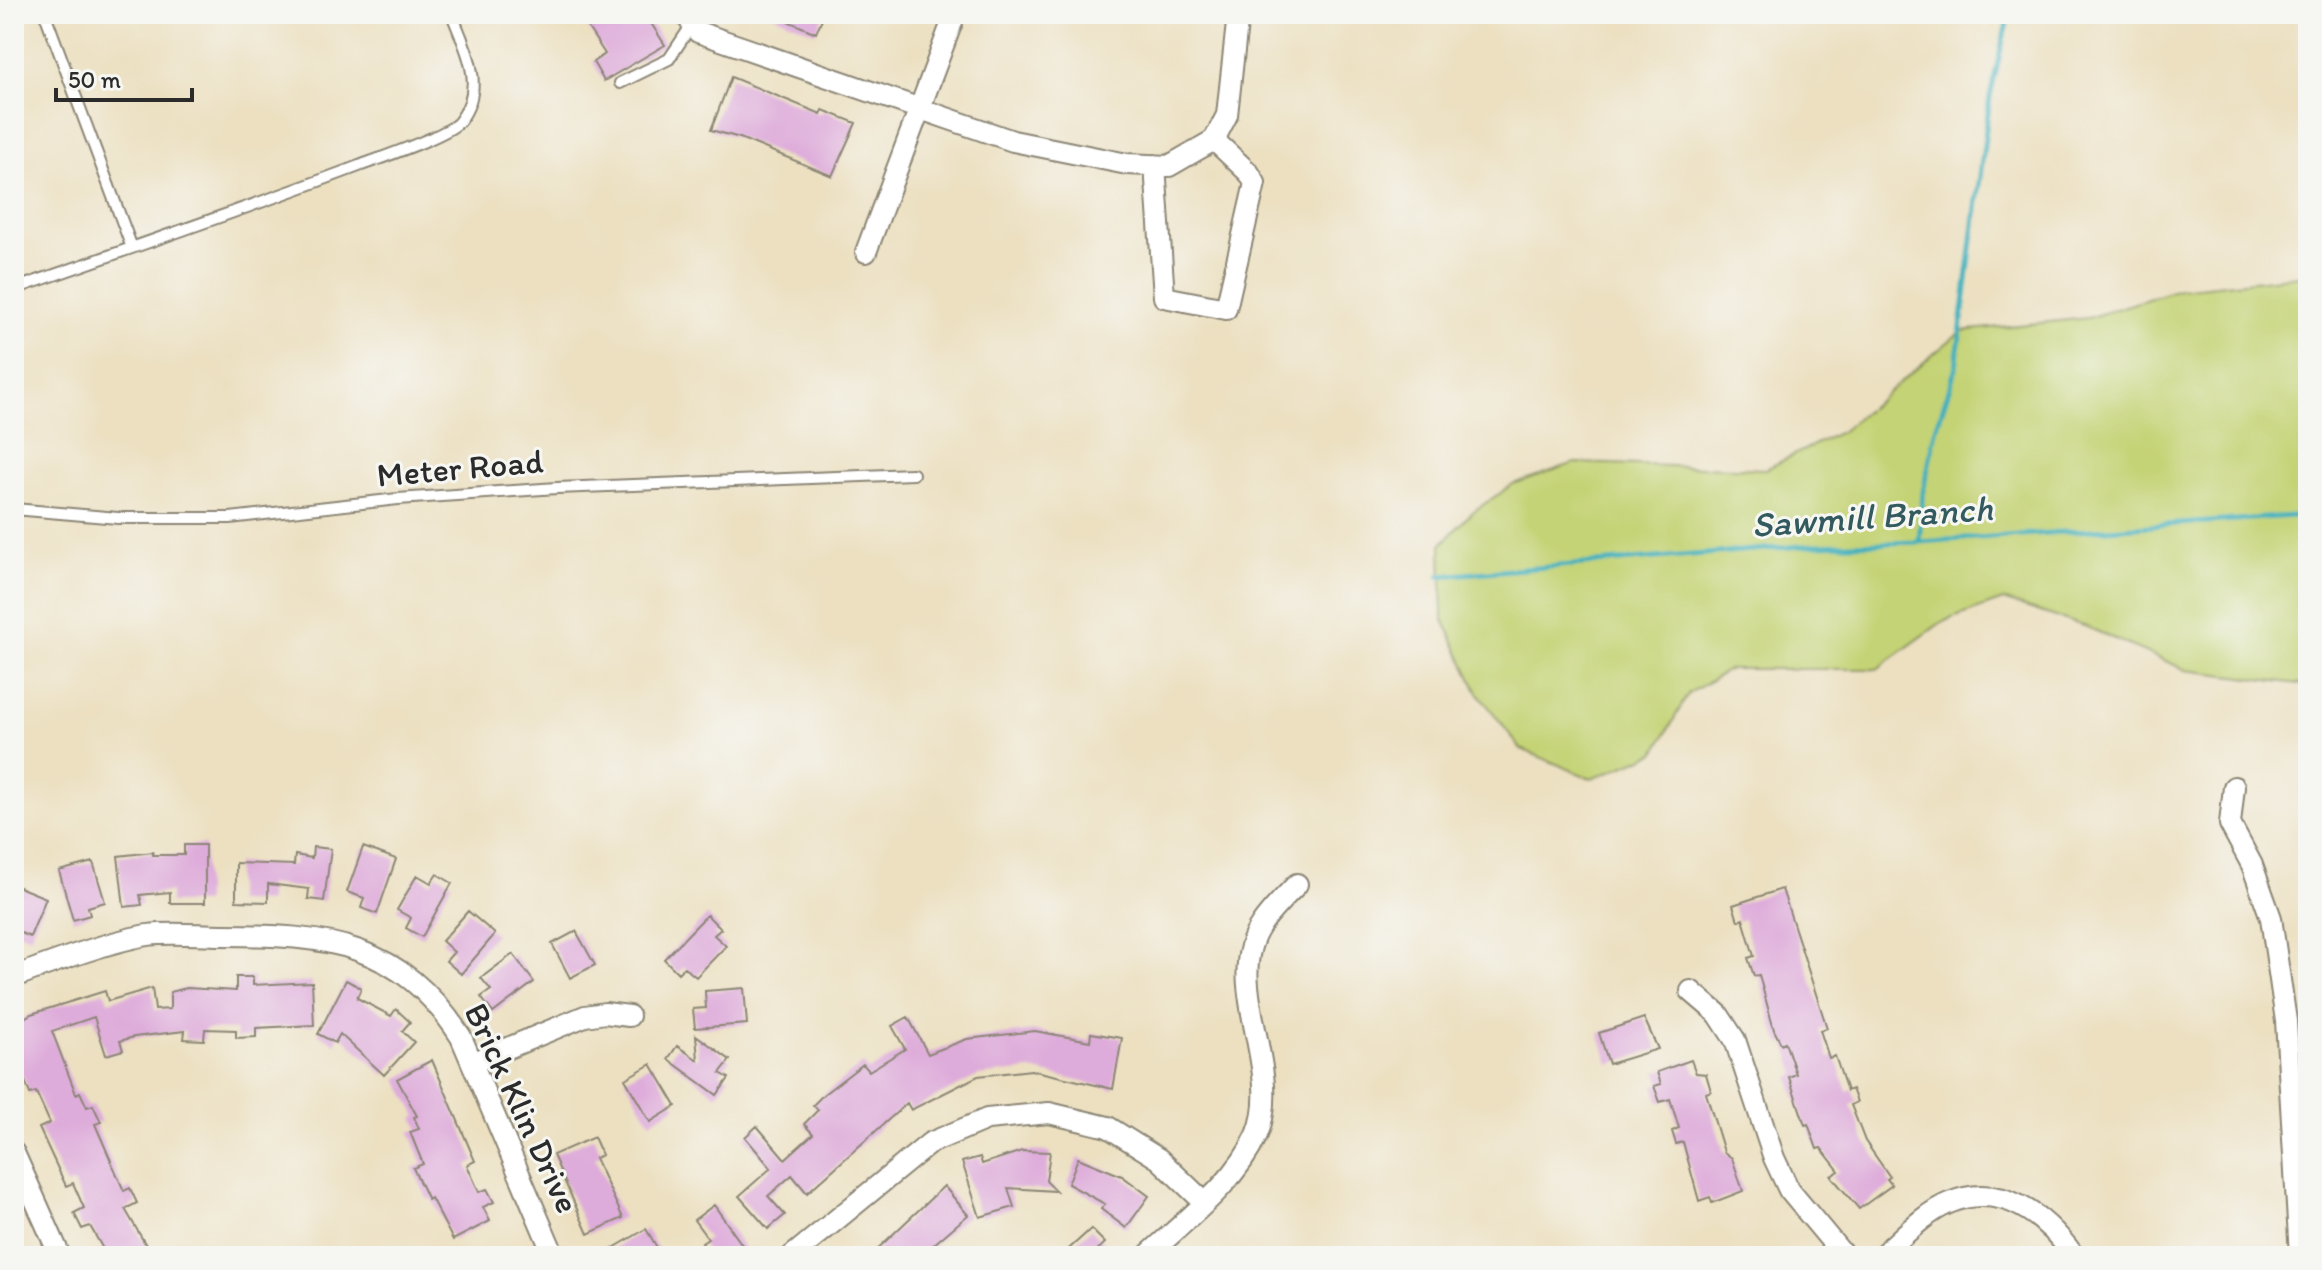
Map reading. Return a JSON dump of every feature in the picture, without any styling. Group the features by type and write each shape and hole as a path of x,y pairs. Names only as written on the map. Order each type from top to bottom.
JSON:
{"street":[{"path":"866,252 955,14"},
{"path":"688,20 698,32 1013,141 1127,164 1169,166 1214,140 1227,115 1238,14"},
{"path":"1155,165 1164,297 1226,309 1255,183 1249,173 1214,140"},
{"path":"2234,787 2230,824 2252,865 2271,918 2286,1021 2300,1256"},
{"path":"1147,1256 1235,1173 1258,1132 1264,1079 1246,971 1259,927 1297,884"},
{"name":"Brick Klin Drive","path":"14,977 148,935 266,935 346,945 382,959 414,979 440,1004 472,1063 554,1256"},
{"path":"1691,991 1718,1014 1735,1040 1774,1158 1789,1190 1844,1256"},
{"path":"472,1063 585,1016 605,1013 629,1016"},
{"path":"792,1256 930,1143 987,1119 1049,1113 1108,1127 1159,1159 1204,1202"},
{"path":"14,1153 60,1256"},
{"path":"1881,1256 1926,1217 1950,1203 1978,1196 2002,1198 2022,1205 2044,1220 2074,1256"}],"lane":[{"path":"45,14 132,248"},
{"path":"14,289 397,152 457,124 473,97 474,70 452,14"},
{"path":"620,83 669,59 688,20"},
{"name":"Meter Road","path":"14,509 118,518 230,518 398,499 509,491 913,474"}],"green space":[{"path":"2308,275 2308,685 2186,670 2087,627 2003,600 1942,622 1877,669 1730,669 1688,694 1655,753 1592,779 1521,749 1478,693 1443,619 1441,545 1470,514 1513,484 1575,463 1766,469 1842,431 1961,331 2088,318 2179,289"}],"building":[{"path":"579,14 645,14 665,45 604,81 593,62 605,54"},
{"path":"771,14 824,14 816,33"},
{"path":"731,77 821,114 823,110 856,123 832,176 740,138 711,130"},
{"path":"184,845 205,845 205,903 170,903 170,892 140,895 142,905 124,907 118,856 153,852 153,855 184,855"},
{"path":"313,847 331,849 324,901 308,899 309,889 268,884 268,902 236,901 236,863 294,865 295,855 312,858"},
{"path":"363,847 396,859 377,914 361,908 364,898 347,892"},
{"path":"93,862 105,902 88,907 90,915 73,920 59,871"},
{"path":"437,874 452,883 422,937 406,928 411,918 397,910 417,875 431,883"},
{"path":"14,885 46,898 30,937 14,930"},
{"path":"1782,889 1827,1028 1820,1030 1829,1058 1835,1056 1847,1091 1852,1089 1857,1102 1851,1105 1865,1141 1890,1177 1887,1179 1892,1185 1859,1209 1831,1176 1839,1171 1821,1148 1817,1149 1808,1124 1805,1125 1789,1077 1796,1074 1785,1042 1781,1044 1774,1030 1759,975 1754,976 1748,958 1754,956 1743,919 1738,921 1733,905"},
{"path":"468,911 495,934 461,974 446,961 454,952 442,941"},
{"path":"707,915 721,929 714,935 726,946 696,977 684,967 678,973 664,959"},
{"path":"576,931 595,965 570,978 552,944"},
{"path":"513,954 534,982 493,1013 481,997 491,990 481,978"},
{"path":"236,977 253,977 253,985 312,982 314,1025 256,1028 256,1037 236,1038 236,1030 205,1029 204,1040 184,1039 185,1031 134,1037 120,1041 123,1050 106,1055 94,1017 52,1031 76,1094 80,1092 87,1107 93,1105 101,1122 95,1124 124,1191 130,1188 137,1203 125,1209 147,1247 132,1256 107,1256 90,1226 82,1229 74,1213 84,1208 73,1183 66,1186 39,1128 50,1123 36,1092 30,1094 14,1053 14,1024 31,1014 105,991 108,1001 152,988 155,1010 170,1009 170,992 187,988 236,991"},
{"path":"346,980 361,988 357,998 391,1016 396,1009 410,1022 402,1031 414,1042 384,1075 340,1034 335,1043 318,1034"},
{"path":"744,988 747,1024 695,1028 693,1009 706,1008 705,991"},
{"path":"908,1017 928,1054 967,1039 1035,1031 1090,1041 1091,1033 1122,1038 1113,1089 1031,1070 978,1076 911,1110 907,1103 807,1193 792,1175 768,1196 785,1215 768,1229 739,1196 771,1168 745,1137 757,1126 785,1159 813,1134 804,1124 818,1110 813,1105 824,1094 863,1064 869,1071 905,1049 892,1026"},
{"path":"1644,1018 1658,1049 1609,1064 1599,1033"},
{"path":"696,1035 730,1060 720,1073 729,1078 717,1095 668,1059 677,1046 698,1060"},
{"path":"432,1060 475,1161 467,1165 479,1192 487,1189 494,1202 483,1207 490,1221 453,1240 431,1198 428,1200 413,1168 423,1164 410,1132 419,1129 414,1117 417,1116 397,1079"},
{"path":"1691,1060 1696,1073 1706,1074 1711,1091 1706,1093 1724,1152 1732,1158 1743,1191 1712,1203 1710,1197 1699,1201 1683,1142 1676,1144 1672,1131 1679,1128 1670,1099 1660,1102 1654,1086 1661,1084 1657,1072"},
{"path":"651,1064 676,1106 650,1122 625,1079"},
{"path":"594,1137 602,1155 595,1158 623,1218 588,1234 553,1155"},
{"path":"1022,1151 1050,1152 1046,1181 1056,1191 1008,1188 1014,1207 980,1217 962,1162 980,1157 982,1164"},
{"path":"1078,1158 1122,1176 1149,1196 1126,1228 1101,1209 1105,1204 1068,1184"},
{"path":"944,1186 968,1215 933,1245 943,1256 870,1256"},
{"path":"714,1205 745,1249 735,1256 711,1256 702,1243 708,1239 694,1220"},
{"path":"646,1229 658,1249 645,1256 600,1256"},
{"path":"1091,1229 1105,1243 1091,1256 1061,1256"}],"waterway":[{"path":"1919,542 1923,492 1936,429 1956,367 1990,97 2009,14"},
{"name":"Sawmill Branch","path":"1439,576 1815,545 1919,542 2308,515"}]}
